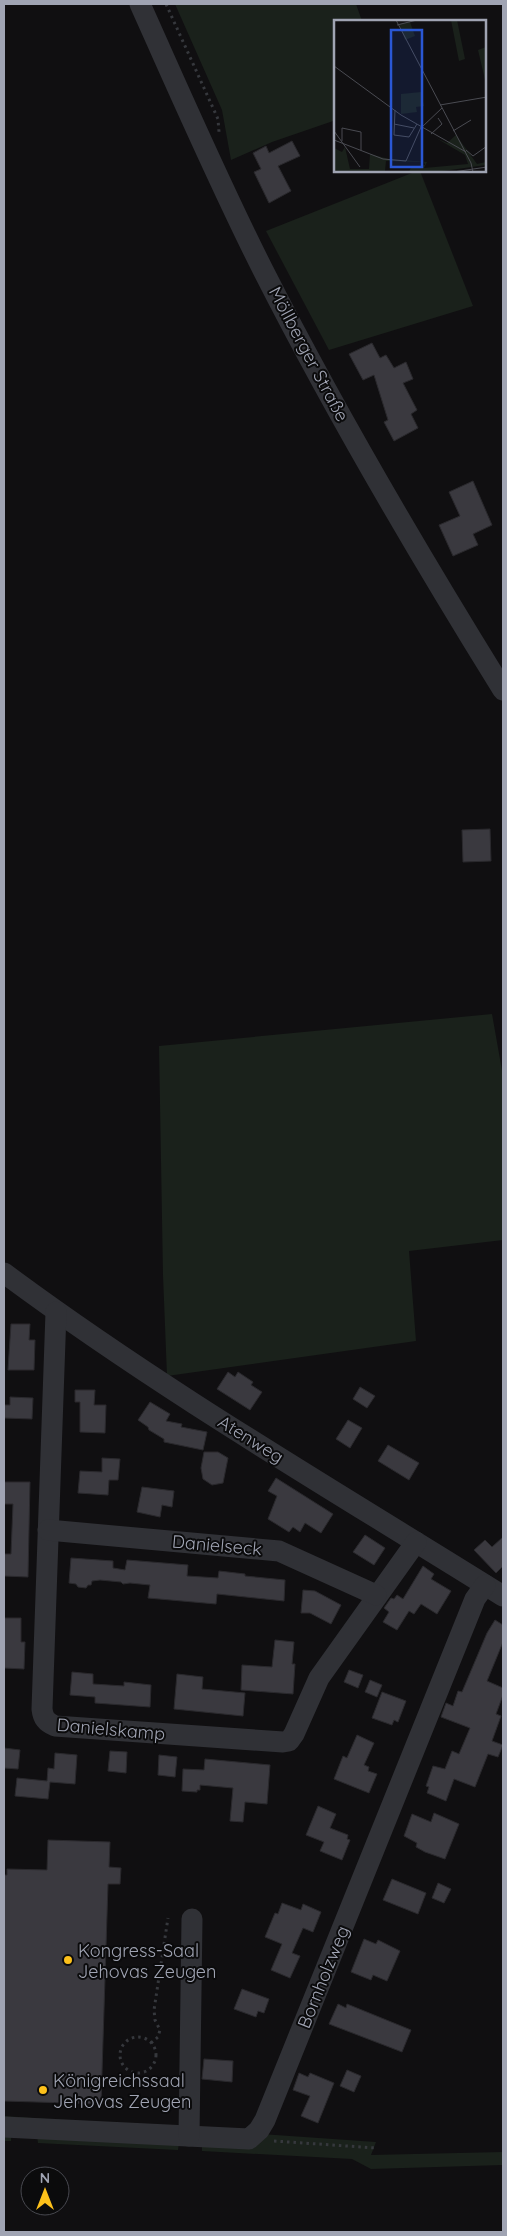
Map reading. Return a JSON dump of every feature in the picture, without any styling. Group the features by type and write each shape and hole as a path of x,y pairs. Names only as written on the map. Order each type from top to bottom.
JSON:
{"street":[{"name":"Möllberger Straße","path":"140,4 254,252 285,311 424,562 503,690"},
{"name":"Atenweg","path":"4,1273 56,1312 165,1385 416,1542 497,1589"},
{"name":"Danielskamp","path":"56,1312 42,1709 43,1717 48,1723 54,1726 273,1742 289,1741 294,1734 319,1678 376,1595 416,1542"},
{"name":"Danielseck","path":"48,1530 279,1551 376,1595"},
{"name":"Bornholzweg","path":"248,2139 259,2130 265,2120 474,1600 497,1589"},
{"path":"189,2136 192,1919"},
{"path":"4,2127 248,2139"}],"path":[{"path":"166,4 218,118 219,137"},
{"path":"151,2043 158,2037 160,2030 155,2020 154,2010 168,1918"},
{"path":"138,2037 151,2043 156,2056 151,2069 138,2074 125,2068 120,2055 125,2042 138,2037"},
{"path":"248,2139 376,2148"}],"shaded area":[{"path":"175,4 356,4 362,20 334,20 334,121 272,142 231,160 222,110"},
{"path":"414,172 420,172 473,306 329,350 266,231"},
{"path":"492,1014 503,1076 503,1240 409,1251 416,1341 167,1376 163,1275 159,1046"},
{"path":"4,2116 376,2142 371,2155 503,2152 503,2165 371,2169 352,2159 202,2151 202,2145 179,2143 178,2150 38,2143 37,2135 11,2134 11,2141 4,2141"}],"building":[{"path":"292,141 300,156 278,166 291,191 269,203 254,172 261,169 253,153 266,146 269,153"},
{"path":"372,343 380,358 386,355 394,368 406,362 413,379 403,383 417,410 411,414 418,428 394,441 384,422 388,420 374,375 363,380 349,354"},
{"path":"473,481 492,525 473,534 478,545 453,556 439,525 460,516 449,492"},
{"path":"490,829 491,861 463,862 462,830"},
{"path":"11,1324 30,1324 29,1340 35,1340 34,1370 8,1370"},
{"path":"228,1372 235,1377 238,1372 253,1382 251,1385 262,1392 250,1410 217,1389"},
{"path":"360,1387 375,1396 367,1408 353,1399"},
{"path":"75,1390 95,1390 94,1405 106,1405 105,1433 80,1432 80,1402 75,1402"},
{"path":"10,1397 33,1398 32,1419 4,1418 4,1405 10,1405"},
{"path":"150,1402 170,1414 166,1421 182,1424 181,1427 207,1432 203,1450 164,1442 164,1439 149,1430 148,1427 138,1420"},
{"path":"348,1420 362,1428 350,1448 336,1439"},
{"path":"388,1445 419,1463 409,1480 378,1461"},
{"path":"204,1452 218,1452 228,1458 223,1483 212,1485 203,1479 201,1468"},
{"path":"102,1458 120,1459 118,1480 109,1480 108,1495 78,1493 80,1471 102,1472"},
{"path":"276,1478 333,1514 321,1533 305,1523 300,1532 293,1527 289,1532 268,1519 277,1496 268,1491"},
{"path":"4,1482 30,1482 28,1577 4,1576 4,1554 11,1554 13,1504 4,1504"},
{"path":"142,1487 174,1491 172,1507 162,1505 160,1517 137,1512"},
{"path":"365,1535 385,1548 374,1565 353,1552"},
{"path":"503,1537 503,1566 496,1573 474,1550 485,1540 492,1547"},
{"path":"71,1558 113,1561 113,1568 125,1570 127,1560 188,1565 187,1576 218,1578 219,1571 285,1580 284,1601 217,1594 216,1604 148,1598 150,1585 123,1584 121,1582 100,1580 92,1581 91,1585 88,1585 86,1588 78,1587 76,1584 69,1583"},
{"path":"423,1566 434,1574 431,1579 451,1591 437,1614 421,1604 414,1614 409,1611 397,1630 383,1622 389,1612 384,1608 391,1598 394,1599 397,1595 403,1599"},
{"path":"303,1590 315,1591 341,1605 331,1624 310,1613 301,1613"},
{"path":"4,1618 21,1618 21,1642 25,1642 24,1669 4,1668"},
{"path":"495,1620 503,1625 503,1642 487,1681 503,1688 503,1695 496,1714 501,1716 492,1741 503,1745 498,1757 488,1754 475,1787 454,1779 446,1801 427,1793 429,1787 426,1786 433,1766 445,1769 452,1751 459,1754 470,1728 441,1717 446,1703 453,1706 458,1691 462,1692 487,1633"},
{"path":"275,1640 294,1642 292,1664 295,1664 293,1694 241,1690 242,1665 272,1667"},
{"path":"349,1670 363,1675 358,1688 344,1682"},
{"path":"72,1672 93,1674 93,1684 124,1686 124,1682 151,1685 150,1707 95,1703 95,1697 70,1695"},
{"path":"177,1674 203,1677 202,1689 245,1693 243,1716 174,1709"},
{"path":"370,1680 382,1685 377,1697 365,1692"},
{"path":"382,1692 406,1701 398,1722 394,1720 392,1725 372,1718"},
{"path":"357,1735 374,1743 364,1765 369,1767 368,1771 377,1774 369,1793 334,1779 343,1756 347,1758"},
{"path":"4,1748 20,1750 18,1769 4,1768"},
{"path":"110,1751 127,1752 126,1773 108,1771"},
{"path":"55,1753 77,1755 75,1784 50,1782 48,1799 15,1796 17,1778 47,1781 48,1768 54,1769"},
{"path":"159,1755 177,1757 175,1777 158,1775"},
{"path":"205,1759 270,1765 267,1804 245,1802 243,1822 230,1821 233,1788 200,1785 200,1790 197,1790 197,1792 182,1791 183,1769 204,1770"},
{"path":"318,1806 336,1814 330,1828 348,1835 347,1839 350,1840 342,1860 320,1851 324,1842 306,1835"},
{"path":"434,1813 459,1824 445,1859 416,1847 417,1843 404,1836 412,1814 431,1822"},
{"path":"48,1840 110,1842 109,1867 121,1868 120,1884 108,1884 101,2104 4,2101 4,1875 7,1875 7,1869 47,1870"},
{"path":"392,1879 426,1893 418,1914 383,1900"},
{"path":"438,1883 451,1889 444,1903 432,1898"},
{"path":"282,1903 301,1910 303,1904 321,1912 313,1932 303,1928 292,1953 300,1956 290,1978 271,1970 282,1944 265,1937 275,1913 278,1914"},
{"path":"364,1939 376,1944 378,1940 400,1951 387,1981 373,1975 371,1980 351,1972"},
{"path":"242,1989 269,1999 264,2013 258,2011 256,2017 234,2009"},
{"path":"338,2004 346,2008 347,2004 411,2030 402,2052 329,2024"},
{"path":"204,2059 233,2061 232,2082 202,2079"},
{"path":"347,2070 361,2076 354,2092 340,2086"},
{"path":"299,2073 308,2077 310,2073 334,2083 318,2123 301,2116 310,2096 293,2090"}],"place":[{"name":"Kongress-Saal Jehovas Zeugen","path":"68,1960"},
{"name":"Königreichssaal Jehovas Zeugen","path":"43,2090"}]}
